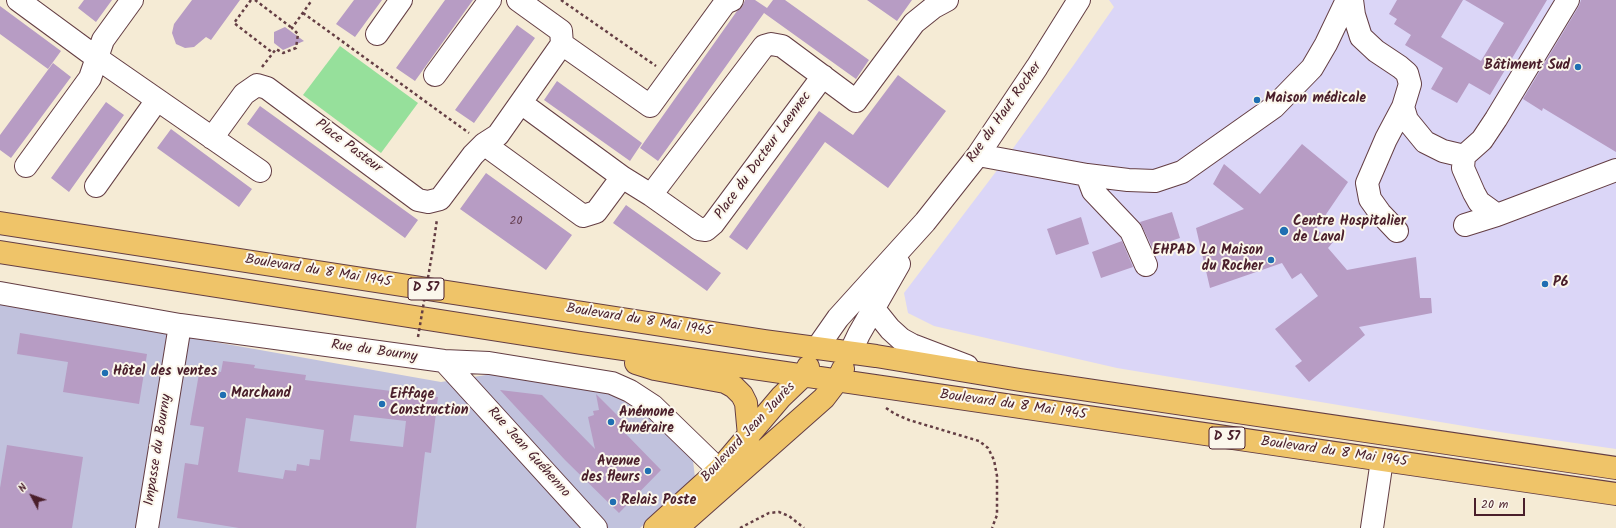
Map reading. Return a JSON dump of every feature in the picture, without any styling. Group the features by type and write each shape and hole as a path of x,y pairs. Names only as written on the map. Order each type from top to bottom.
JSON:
{"main road":[{"name":"Boulevard du 8 Mai 1945","path":"0,223 810,362 846,371 1382,460 1616,494"},
{"name":"D 57","path":"0,252 580,343"},
{"path":"580,343 627,338 810,362 805,397 787,431"},
{"path":"580,343 655,369 725,382 734,387 742,395 746,403 749,436"},
{"name":"Boulevard du 8 Mai 1945","path":"810,362 846,371 993,376 1616,468"},
{"name":"Boulevard Jean Jaurès","path":"655,528 719,470 810,362"},
{"path":"846,371 991,390 1020,380"},
{"name":"Boulevard Jean Jaurès","path":"677,528 824,398 846,371"}],"street":[{"path":"18,0 97,58 260,171"},
{"path":"26,166 90,78 103,40 132,0"},
{"path":"377,34 401,0"},
{"path":"435,75 490,0"},
{"path":"518,0 559,36 650,106 725,3 732,0"},
{"path":"651,195 764,46 771,44 782,46 856,101 914,23 934,7 947,0"},
{"name":"Rue du Haut Rocher","path":"810,362 838,318 925,222 978,155 1037,67 1079,0"},
{"path":"978,155 1087,175 1156,182 1182,172 1274,106 1312,68 1326,44 1347,0"},
{"path":"1352,0 1354,15 1361,37 1376,51 1400,66 1407,73 1410,84 1403,108 1366,183 1370,199 1380,213 1397,231"},
{"path":"1498,215 1480,202 1474,193 1464,168 1464,156 1482,140 1493,124 1568,0"},
{"path":"440,199 468,160 484,144 498,135 521,103 559,36"},
{"path":"484,144 486,126 559,36"},
{"name":"Place du Docteur Laennec","path":"521,103 622,177 651,195 699,229 706,230 713,224 823,76"},
{"path":"212,138 244,94 257,85"},
{"name":"Place Pasteur","path":"257,85 267,88 418,200 428,202 440,199"},
{"path":"96,186 157,100"},
{"path":"1403,108 1407,120 1424,142 1443,151 1464,156"},
{"path":"484,144 583,216 596,212 622,177"},
{"path":"1465,225 1498,215 1616,170"},
{"path":"1087,175 1093,190 1131,231 1146,265"},
{"name":"Rue du Haut Rocher","path":"846,371 874,309 925,222"},
{"name":"Rue du Bourny","path":"0,293 180,325 444,361 489,363 612,383 630,391 653,406 719,470"},
{"path":"874,309 890,329 901,339 912,345 993,376"},
{"name":"Impasse du Bourny","path":"147,528 180,325"},
{"name":"Rue Jean Guéhenno","path":"444,361 596,528"},
{"path":"1372,528 1382,460"}],"path":[{"path":"251,0 234,23 273,53"},
{"path":"255,0 298,34 296,48 283,53 276,49 258,73 257,85"},
{"path":"292,28 312,0"},
{"path":"561,0 671,77"},
{"path":"303,13 484,144"},
{"path":"418,337 440,199"},
{"path":"883,406 895,414 909,420 978,441 988,448 994,460 997,476 997,515 992,528"},
{"path":"740,528 769,513 779,512 789,516 804,528"}],"shaded area":[{"name":"Centre Hospitalier de Laval","path":"1109,0 1616,0 1616,449 1506,433 1117,368 934,326 908,313 904,293 998,169 1073,66 1114,7"},
{"path":"0,304 441,382 499,373 589,388 616,396 657,423 693,460 695,478 640,528 0,528"}],"green space":[{"path":"340,46 418,103 381,153 303,95"}],"building":[{"path":"84,0 112,0 96,22 78,8"},
{"path":"192,0 240,0 211,40 206,37 194,47 185,48 176,44 172,33 174,24"},
{"path":"354,0 382,0 355,37 336,24"},
{"path":"445,0 473,0 415,81 396,68"},
{"path":"745,0 755,0 767,8 773,0 785,0 869,60 856,79 764,13 658,161 640,148 737,11 742,7"},
{"path":"867,0 912,0 897,21"},
{"path":"1397,0 1463,0 1441,37 1481,61 1504,23 1465,0 1547,0 1490,95 1469,83 1457,103 1431,89 1443,68 1405,45 1411,35 1394,24 1397,19 1389,14"},
{"name":"Bâtiment Sud","path":"1581,0 1616,0 1616,152 1543,108 1542,111 1523,99 1579,6"},
{"path":"0,6 61,51 48,69 0,34"},
{"path":"517,25 535,38 474,123 455,110"},
{"path":"285,27 304,41 283,50 274,43 274,32"},
{"path":"53,63 71,77 11,158 0,150 0,135"},
{"path":"898,75 946,111 888,188 825,142 747,250 729,237 819,111 853,135"},
{"path":"557,81 642,143 630,161 544,100"},
{"path":"106,102 124,115 69,192 51,178"},
{"path":"260,106 418,220 405,238 247,124"},
{"path":"171,129 252,189 239,207 157,148"},
{"name":"EHPAD La Maison du Rocher","path":"1302,144 1348,182 1316,229 1333,242 1328,248 1347,270 1416,257 1420,298 1431,298 1432,313 1359,327 1365,335 1309,382 1295,366 1302,361 1275,329 1318,296 1301,273 1292,279 1282,263 1210,288 1196,228 1244,209 1213,184 1224,164 1260,194"},
{"path":"486,173 572,235 546,270 460,209"},
{"path":"626,205 721,273 707,291 613,223"},
{"path":"1172,212 1180,238 1152,247 1140,222"},
{"path":"1081,217 1089,244 1056,255 1047,229"},
{"path":"1122,241 1133,267 1101,278 1092,252"},
{"name":"Hôtel des ventes","path":"20,333 147,354 139,404 63,392 68,362 17,354"},
{"path":"223,361 255,365 254,368 306,375 305,380 438,397 431,453 425,452 416,528 239,528 177,518 185,463 198,465 204,427 190,425 200,368 221,372","holes":["354,415 406,421 403,447 350,441","246,418 324,430 320,460 310,459 309,466 297,464 296,471 285,470 283,479 238,472"]},
{"path":"500,390 542,395 595,449 588,417 594,415 593,411 599,410 596,394 630,428 625,433 661,470 619,513 565,460"},
{"path":"7,445 83,457 72,528 0,528 0,488"}],"place":[{"name":"Bâtiment Sud","path":"1578,67"},
{"name":"Maison médicale","path":"1257,100"},
{"name":"Centre Hospitalier de Laval","path":"1284,231"},
{"name":"EHPAD La Maison du Rocher","path":"1271,260"},
{"name":"P6","path":"1545,284"},
{"name":"Hôtel des ventes","path":"105,373"},
{"name":"Marchand","path":"223,395"},
{"name":"Eiffage Construction","path":"382,404"},
{"name":"Anémone funéraire","path":"611,422"},
{"name":"Avenue des fleurs","path":"648,471"},
{"name":"Relais Poste","path":"613,502"}]}
